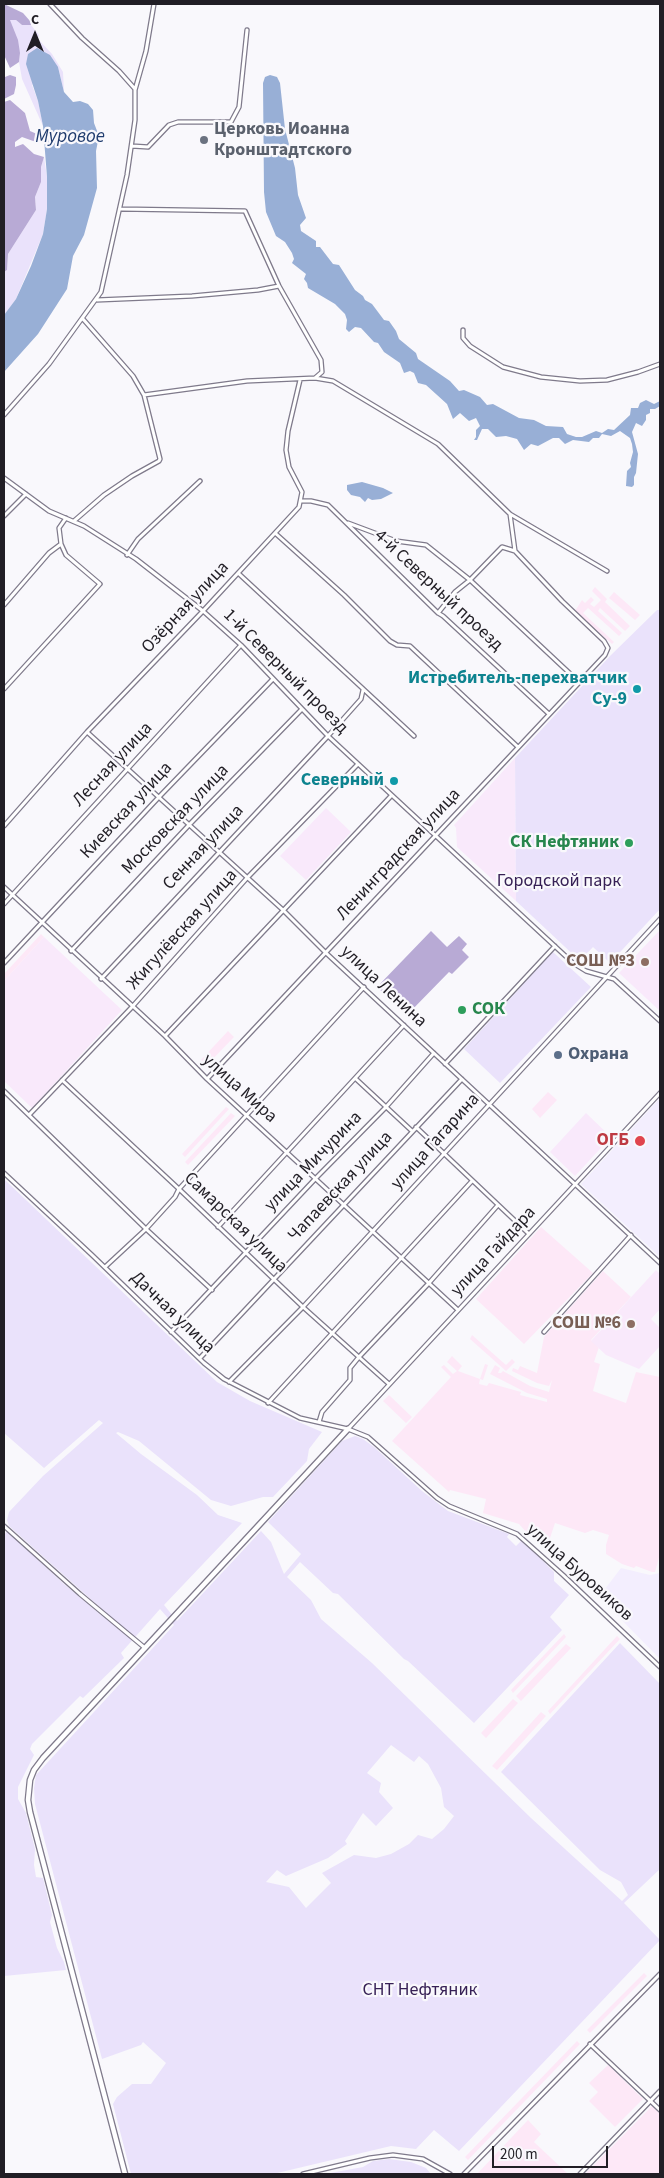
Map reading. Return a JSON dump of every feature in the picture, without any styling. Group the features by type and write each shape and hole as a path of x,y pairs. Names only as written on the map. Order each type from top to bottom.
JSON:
{"street":[{"path":"50,4 82,38 119,71 135,90"},
{"path":"4,414 49,364 102,292 121,209 132,146 135,90 146,51 154,4"},
{"path":"132,146 148,147 168,125 178,122 230,123 233,120 239,107 246,30"},
{"path":"121,209 245,211 279,286 321,360 322,372 315,378"},
{"path":"97,300 192,296 258,290 279,286"},
{"path":"74,520 104,495 160,459 144,395 133,376 83,319"},
{"path":"463,330 462,335 466,342 503,367 540,377 574,381 607,380 660,364"},
{"path":"144,395 247,382 315,378 334,381 438,444 510,514 607,571"},
{"path":"300,380 288,431 286,450 289,466 301,487 301,501"},
{"name":"1-й Северный проезд","path":"4,478 49,511 74,520 136,559 203,611 241,645 328,736 391,796 573,963 586,970 607,976 621,984 660,1021"},
{"path":"127,555 138,539 200,481"},
{"path":"4,516 26,494"},
{"name":"4-й Северный проезд","path":"301,501 328,505 438,613 549,714"},
{"name":"Озёрная улица","path":"4,826 87,732 276,533 295,512 301,501"},
{"path":"438,613 455,592 470,580 502,547 516,551 510,514"},
{"path":"4,689 100,584 66,555 61,544 59,528 66,518"},
{"path":"346,522 396,542 426,546 470,580 579,682"},
{"path":"276,533 344,595 390,641 397,645 410,646 518,747"},
{"path":"4,605 49,553 61,544"},
{"name":"Ленинградская улица","path":"207,1079 606,655 608,648 604,641 562,601 516,551"},
{"path":"238,573 414,736"},
{"name":"Лесная улица","path":"4,904 241,645"},
{"name":"Киевская улица","path":"4,964 159,797 273,679"},
{"name":"Сенная улица","path":"100,979 328,736 360,699 363,690"},
{"name":"Московская улица","path":"71,951 189,825 302,709"},
{"name":"улица Ленина","path":"87,732 282,910 660,1263"},
{"name":"Жигулёвская улица","path":"30,1115 132,1007 247,878 358,764"},
{"path":"165,1036 391,796"},
{"name":"улица Мира","path":"4,887 100,979 165,1036 207,1079 458,1310"},
{"name":"улица Гагарина","path":"229,1382 303,1307 660,919"},
{"path":"445,1064 555,946"},
{"path":"105,1267 146,1229 175,1197 179,1188 364,987"},
{"path":"218,1227 404,1025"},
{"name":"улица Мичурина","path":"171,1332 316,1178 386,1107 434,1053"},
{"path":"356,1079 412,1131"},
{"name":"Чапаевская улица","path":"200,1358 462,1079"},
{"name":"Самарская улица","path":"62,1080 179,1188 303,1307 389,1384"},
{"path":"4,1091 146,1229 212,1290"},
{"name":"улица Гайдара","path":"348,1429 660,1093"},
{"path":"416,1127 529,1234"},
{"name":"Дачная улица","path":"4,1173 105,1267 171,1332 229,1382 300,1418 348,1429"},
{"path":"268,1402 472,1181"},
{"path":"319,1422 322,1412 350,1380 350,1368 359,1357 429,1283 498,1205"},
{"path":"544,1332 631,1236"},
{"path":"125,2174 30,1812 28,1790 34,1770 43,1758 348,1429"},
{"name":"улица Буровиков","path":"348,1429 368,1437 429,1492 449,1506 510,1530 524,1539 660,1667"},
{"path":"4,1526 80,1594 145,1648"},
{"path":"464,2174 660,1974"},
{"path":"590,2044 660,2110"},
{"path":"580,2174 660,2091"},
{"path":"303,2174 370,2158 392,2155 423,2159 450,2174"}],"shaded area":[{"path":"4,4 23,13 31,25 22,25 16,20 10,20 18,40 20,53 19,62 10,68 4,55"},
{"path":"4,60 5,77 10,75 16,77 16,85 14,94 4,99"},
{"path":"10,100 25,113 30,131 37,134 39,139 36,142 22,137 15,142 15,147 23,144 34,154 44,157 41,167 41,182 35,197 36,210 8,254 7,270 4,272 4,102"},
{"path":"595,587 607,599 605,602 630,626 625,631 600,608 598,611 622,633 619,636 588,608 583,613 614,642 612,644 575,611 582,600 585,603 591,597 594,600 590,604 594,607 601,600 592,591"},
{"path":"614,592 640,615 635,620 609,598"},
{"path":"515,758 516,901 457,847 456,828 454,825"},
{"path":"326,808 351,832 306,880 280,856"},
{"name":"СОШ №3","path":"660,930 660,1011 619,973"},
{"path":"431,931 447,947 459,936 467,944 462,950 469,957 452,974 449,972 407,1015 377,987"},
{"path":"41,934 44,937 4,981 4,974"},
{"path":"44,937 122,1010 32,1108 4,1081 4,981"},
{"path":"228,1031 234,1037 207,1065 201,1060"},
{"path":"548,1092 557,1100 540,1118 532,1109"},
{"name":"ОГБ","path":"660,1098 660,1257 581,1184"},
{"path":"226,1107 229,1109 185,1157 182,1154"},
{"path":"231,1113 235,1116 188,1165 185,1162"},
{"path":"586,1113 611,1137 575,1176 550,1152"},
{"path":"541,1227 593,1273 524,1344 476,1299"},
{"name":"СОШ №6","path":"656,1270 660,1274 660,1309 651,1319 660,1328 660,1346 639,1369 606,1355 591,1341"},
{"path":"603,1271 631,1297 591,1340 599,1347 594,1362 600,1364 593,1391 626,1403 636,1372 660,1377 660,1554 655,1572 622,1564 606,1554 609,1535 593,1530 585,1533 555,1523 550,1538 527,1533 519,1524 483,1513 486,1499 450,1490 449,1492 392,1441 451,1377 441,1367 444,1365 453,1374 457,1371 447,1362 452,1356 462,1366 458,1371 480,1379 479,1384 487,1386 489,1383 521,1392 520,1395 547,1402 547,1399 527,1393 490,1374 495,1365 500,1368 498,1373 503,1371 530,1386 549,1392 552,1380 549,1386 537,1383 512,1371 513,1368 518,1370 520,1366 537,1373 544,1337"},
{"path":"472,1335 506,1365 512,1359 515,1362 506,1371 470,1339"},
{"path":"485,1364 488,1365 483,1380 480,1379"},
{"path":"389,1395 412,1417 406,1423 383,1401"},
{"path":"621,1568 650,1575 660,1573 660,1659 604,1602 602,1593"},
{"path":"564,1634 566,1637 513,1693 511,1690"},
{"path":"617,1636 620,1639 550,1714 548,1711"},
{"path":"566,1644 571,1648 521,1701 516,1696"},
{"path":"513,1699 518,1703 486,1738 481,1733"},
{"path":"541,1712 546,1716 497,1770 492,1766"},
{"path":"644,1973 647,1976 590,2033 587,2030"},
{"path":"577,2041 580,2044 468,2160 465,2157"},
{"path":"608,2065 643,2099 615,2127 589,2101 598,2092 589,2083"},
{"path":"652,2106 660,2114 660,2174 585,2174"},
{"path":"528,2120 541,2134 534,2142 568,2174 477,2174"}],"green space":[{"path":"9,19 16,20 22,25 31,25 39,35 38,39 52,54 63,72 64,92 58,67 32,85 38,101 43,126 22,79 19,62 20,53"},
{"path":"44,157 47,177 47,209 43,234 16,299 4,315 4,272 7,270 8,254 36,210 35,197 41,182 41,167"},
{"name":"Городской парк","path":"657,610 660,610 660,909 610,963 593,947 580,961 516,901 515,758 611,655"},
{"path":"553,952 591,987 500,1083 464,1049"},
{"name":"СНТ Нефтяник","path":"4,1179 217,1382 250,1401 322,1432 309,1449 307,1461 273,1497 263,1497 231,1506 211,1500 139,1441 118,1432 116,1433 197,1495 218,1515 242,1523 164,1605 177,1621 261,1531 271,1542 284,1574 301,1554 268,1522 342,1441 355,1436 363,1439 422,1491 448,1511 509,1534 507,1537 516,1546 521,1541 539,1557 554,1572 554,1581 569,1595 550,1617 562,1630 474,1723 404,1659 338,1594 333,1593 300,1562 287,1577 311,1600 321,1619 372,1663 531,1818 622,1901 628,1895 621,1882 600,1870 501,1772 620,1643 660,1684 660,1869 624,1903 660,1940 459,2151 434,2130 416,2149 391,2146 273,2174 131,2174 113,2104 117,2097 132,2084 151,2084 166,2063 143,2042 141,2045 102,2059 35,1804 34,1788 36,1775 174,1625 160,1609 121,1653 124,1658 83,1698 80,1696 32,1744 30,1749 34,1755 18,1787 18,1799 26,1813 35,1849 34,1865 36,1877 43,1878 52,1915 50,1922 57,1948 66,1970 4,1976 4,1535 7,1531 64,1584 101,1615 105,1612 9,1526 7,1520 9,1512 43,1476 103,1423 99,1420 44,1468 4,1433","holes":["391,1745 414,1762 419,1756 428,1764 441,1788 444,1807 454,1816 444,1829 432,1839 418,1835 409,1844 391,1854 376,1858 354,1855 322,1873 331,1883 306,1908 289,1887 266,1882 277,1870 286,1876 328,1858 347,1844 345,1841 363,1813 376,1826 393,1808 379,1792 381,1783 367,1773"]},
{"path":"389,2159 411,2162 426,2168 431,2174 325,2174 363,2167 373,2161"}],"water":[{"name":"Муровое","path":"37,48 50,55 58,67 64,92 73,102 80,101 88,104 93,110 94,123 99,136 96,151 97,188 84,235 73,256 67,289 38,334 4,372 4,315 16,299 31,266 43,234 47,209 47,177 43,126 38,101 26,64 28,54"},
{"path":"270,75 277,77 280,83 285,129 295,168 298,195 306,218 300,225 301,231 316,241 316,247 320,247 333,264 339,265 355,290 372,304 384,320 389,321 399,339 416,353 418,359 450,381 459,391 464,390 480,397 487,405 493,404 519,418 534,420 546,426 563,427 567,434 582,437 596,431 602,433 608,429 614,430 630,415 631,408 638,408 640,403 646,400 654,404 660,401 660,406 650,409 650,413 646,415 646,420 642,426 636,423 632,432 638,454 634,485 632,487 626,486 627,471 631,467 632,444 630,438 620,431 611,436 602,434 599,438 593,438 589,442 573,440 565,444 559,438 553,438 538,446 531,444 524,450 517,439 506,436 496,437 488,429 482,429 477,440 474,440 476,430 480,426 476,418 469,421 460,413 453,419 447,404 426,385 418,383 414,373 410,371 404,373 400,363 384,352 378,343 374,342 361,328 355,327 349,332 346,329 347,320 345,314 335,304 308,288 304,279 306,274 292,263 294,259 292,253 285,242 276,236 266,212 264,192 263,83 265,77"},
{"path":"362,482 393,493 381,499 372,500 368,498 365,502 360,497 351,495 347,490 347,485"}],"place":[{"name":"Церковь Иоанна Кронштадтского","path":"204,140"},
{"name":"Истребитель-перехватчик Су-9","path":"637,689"},
{"name":"Северный","path":"394,781"},
{"name":"СК Нефтяник","path":"629,843"},
{"name":"СОШ №3","path":"645,962"},
{"name":"СОК","path":"462,1010"},
{"name":"Охрана","path":"558,1055"},
{"name":"ОГБ","path":"640,1141"},
{"name":"СОШ №6","path":"631,1324"}]}
